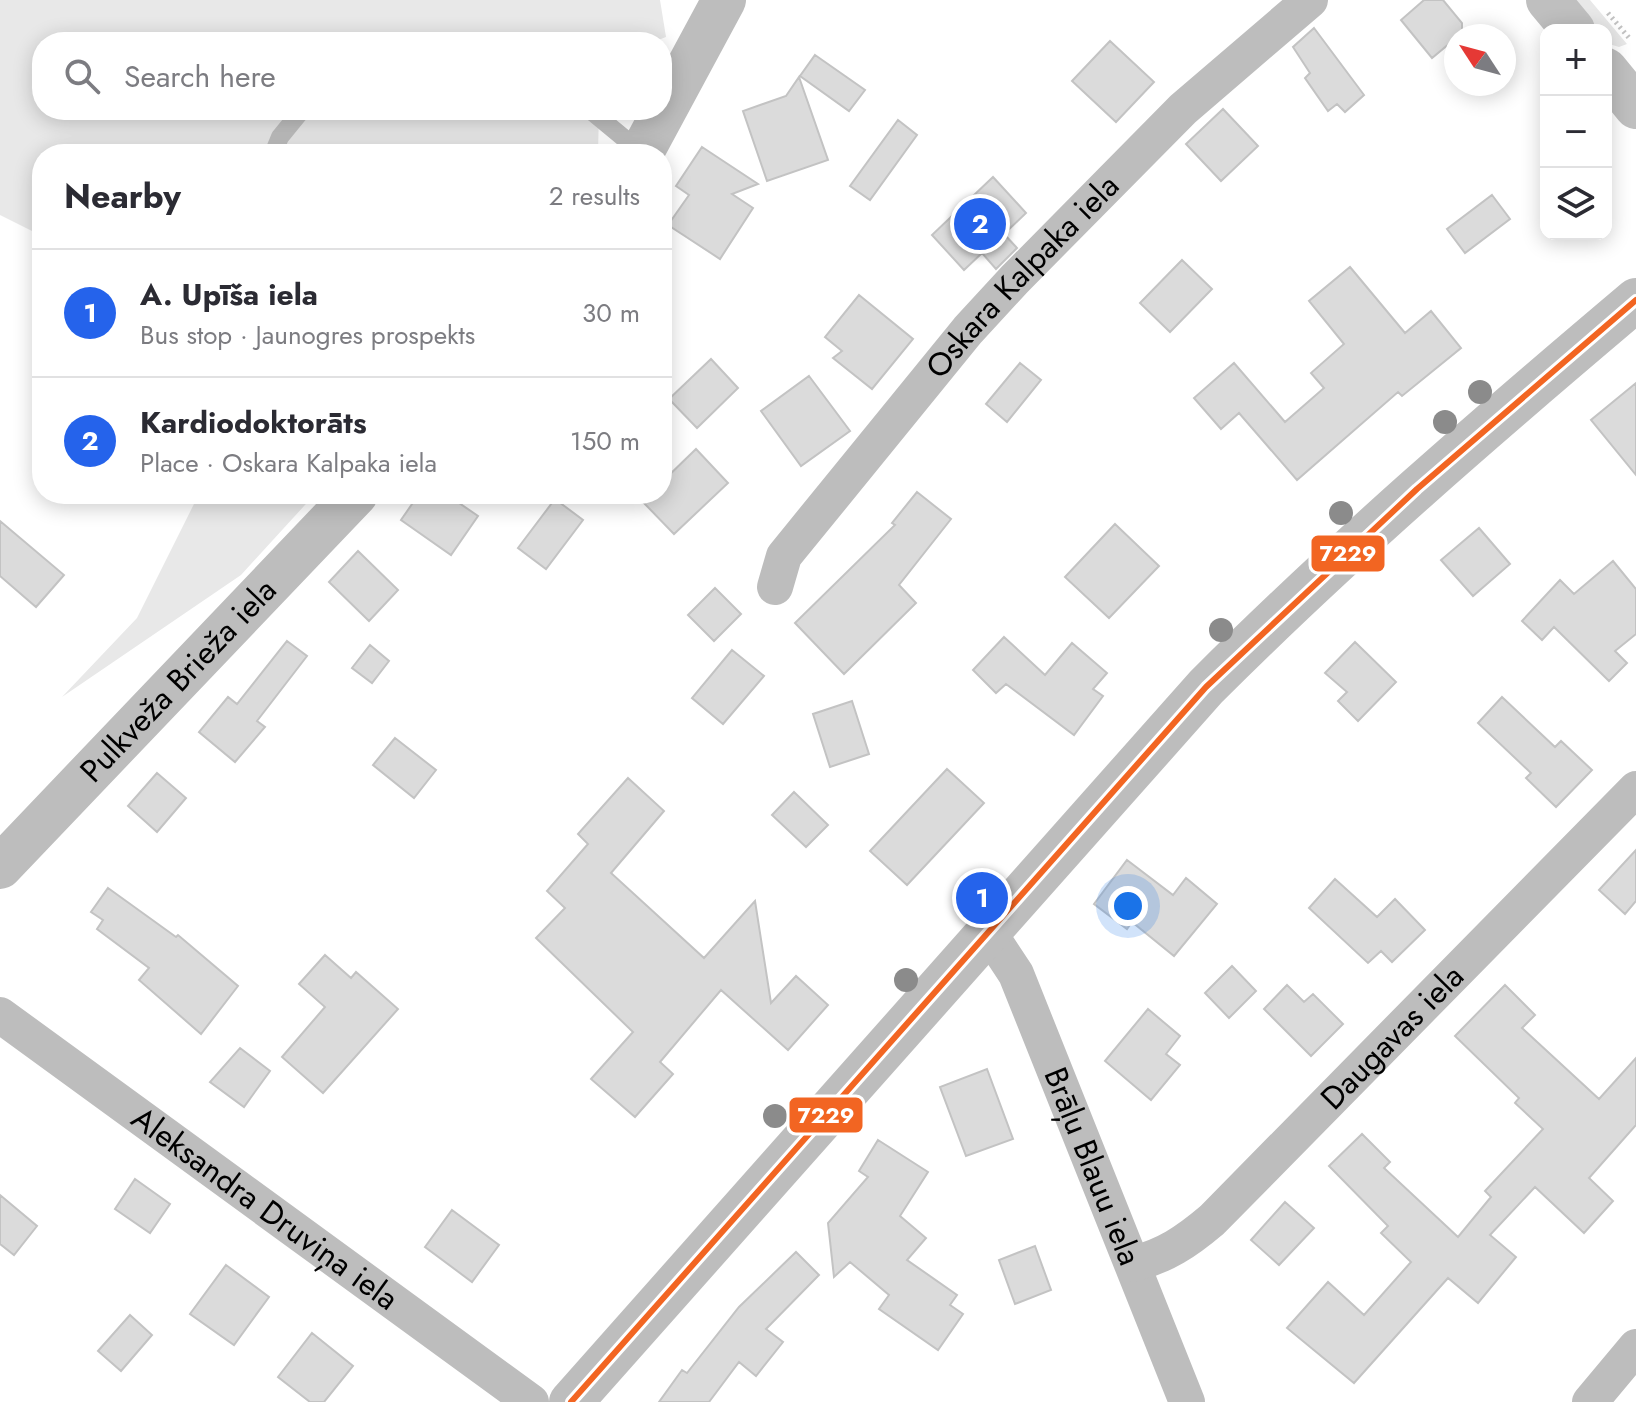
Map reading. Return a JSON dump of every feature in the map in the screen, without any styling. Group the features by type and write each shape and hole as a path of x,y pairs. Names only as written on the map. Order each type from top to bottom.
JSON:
{"main road":[{"path":"1548,0 1590,21"},
{"path":"1612,77 1636,107"}],"street":[{"path":"672,96 724,0"},
{"name":"Oskara Kalpaka iela","path":"775,587 784,556 975,322 1183,109 1310,0"},
{"path":"646,144 659,120"},
{"path":"571,1402 1206,687 1310,583 1415,488 1636,300"},
{"name":"Pulkveža Brieža iela","path":"0,867 346,504"},
{"name":"Daugavas iela","path":"1133,1264 1159,1257 1185,1243 1212,1220 1636,789"},
{"name":"Brāļu Blauu iela","path":"989,933 1016,974 1187,1402"},
{"name":"Aleksandra Druviņa iela","path":"0,1015 531,1402"},
{"path":"1590,1402 1636,1347"}],"lane":[{"path":"277,144 294,120"},
{"path":"602,120 630,144"}],"path":[{"path":"1590,21 1636,47"}],"shaded area":[{"path":"0,0 660,0 665,32 32,32 32,120 599,120 598,144 32,144 32,231 0,215"},
{"path":"1570,0 1590,0 1610,24 1590,24"},
{"path":"1612,26 1627,44 1619,47 1612,45"},
{"path":"194,504 306,504 241,575 62,697 137,618"}],"building":[{"path":"1424,0 1443,0 1462,24 1444,24 1444,48 1432,58 1401,20"},
{"path":"1314,28 1364,95 1345,112 1337,104 1328,111 1305,78 1310,73 1293,47"},
{"path":"1110,41 1154,82 1116,122 1072,81"},
{"path":"815,55 865,90 849,111 800,76"},
{"path":"799,77 828,160 767,181 743,111 786,96"},
{"path":"1223,109 1258,146 1221,181 1186,144"},
{"path":"898,120 917,135 870,200 850,186"},
{"path":"702,147 758,184 732,194 753,208 720,259 672,228 672,219 689,195 676,186"},
{"path":"993,177 1026,213 1004,234 1017,248 996,269 982,253 964,270 932,235"},
{"path":"1492,195 1510,219 1465,253 1447,229"},
{"path":"1182,260 1212,289 1170,332 1140,303"},
{"path":"1350,267 1405,333 1431,311 1461,348 1402,396 1398,392 1297,480 1239,413 1221,429 1194,398 1234,363 1285,422 1324,388 1311,373 1344,344 1309,301"},
{"path":"859,295 913,339 872,389 833,358 842,351 825,337"},
{"path":"711,359 738,388 697,428 672,402 672,396"},
{"path":"1020,363 1041,380 1007,422 986,404"},
{"path":"809,376 850,431 801,466 761,411"},
{"path":"1636,383 1636,475 1591,420"},
{"path":"696,449 728,483 674,534 645,504 672,504 672,472"},
{"path":"917,492 951,519 899,585 916,603 844,674 795,623 895,525 892,523"},
{"path":"412,504 461,504 478,516 451,555 401,520"},
{"path":"551,504 562,504 583,520 546,569 518,548"},
{"path":"0,521 64,575 36,607 0,576"},
{"path":"1115,524 1159,566 1109,618 1065,577"},
{"path":"1479,528 1510,564 1473,596 1441,560"},
{"path":"358,551 398,590 369,621 329,582"},
{"path":"1613,561 1636,589 1636,634 1615,651 1627,663 1609,681 1554,627 1542,640 1522,621 1560,580 1574,594"},
{"path":"715,588 741,614 714,641 688,615"},
{"path":"1004,637 1045,675 1072,643 1107,673 1093,689 1103,696 1074,735 1006,684 996,693 973,670"},
{"path":"287,641 307,656 257,721 265,727 235,762 199,732 228,697 237,704"},
{"path":"1355,642 1396,682 1358,721 1338,701 1347,692 1325,673"},
{"path":"370,645 389,661 372,683 352,668"},
{"path":"732,650 764,676 723,724 692,698"},
{"path":"1502,697 1555,747 1561,741 1592,770 1556,807 1526,778 1531,773 1478,723"},
{"path":"852,701 869,754 830,767 813,714"},
{"path":"395,738 436,770 414,798 373,765"},
{"path":"947,769 984,803 907,885 870,851"},
{"path":"157,773 186,798 157,832 128,806"},
{"path":"628,778 664,811 611,873 704,958 755,901 771,1003 796,976 828,1005 788,1050 721,990 660,1062 673,1074 635,1117 591,1079 633,1032 536,938 565,908 547,891 588,844 578,834"},
{"path":"794,792 828,825 806,847 772,815"},
{"path":"1636,850 1636,901 1625,914 1599,890"},
{"path":"1127,860 1173,895 1186,878 1217,904 1174,956 1132,922 1127,929 1094,904"},
{"path":"1335,879 1377,917 1395,899 1425,930 1392,962 1381,951 1368,963 1309,908"},
{"path":"108,888 176,937 178,935 238,986 201,1034 139,980 149,968 97,929 103,920 91,912"},
{"path":"325,955 351,978 356,972 398,1009 323,1093 282,1057 325,1007 299,984"},
{"path":"1232,966 1256,991 1229,1018 1205,993"},
{"path":"1287,985 1304,1002 1313,994 1343,1024 1311,1056 1264,1009"},
{"path":"1505,985 1535,1015 1522,1028 1599,1099 1636,1058 1636,1125 1589,1178 1613,1201 1584,1233 1535,1187 1490,1235 1516,1257 1478,1303 1448,1278 1354,1383 1287,1328 1328,1282 1364,1315 1411,1262 1381,1233 1388,1226 1329,1166 1362,1134 1390,1162 1384,1168 1458,1237 1491,1197 1485,1191 1543,1129 1515,1103 1519,1098 1455,1036"},
{"path":"1148,1009 1180,1036 1166,1054 1180,1065 1151,1100 1105,1061"},
{"path":"240,1048 270,1071 244,1107 210,1082"},
{"path":"987,1069 1013,1139 966,1156 940,1087"},
{"path":"878,1140 928,1172 900,1216 926,1238 907,1260 957,1295 950,1305 963,1314 938,1350 879,1309 889,1295 850,1262 834,1277 828,1223 868,1177 859,1171"},
{"path":"135,1179 170,1204 150,1233 115,1209"},
{"path":"0,1195 37,1226 14,1255 0,1244"},
{"path":"1285,1202 1314,1228 1279,1265 1251,1240"},
{"path":"452,1210 499,1245 472,1282 425,1247"},
{"path":"1035,1246 1051,1290 1015,1304 999,1260"},
{"path":"796,1252 819,1275 766,1329 783,1342 756,1376 739,1362 709,1402 659,1402 682,1370 687,1373 739,1307"},
{"path":"226,1265 269,1297 234,1345 190,1314"},
{"path":"130,1315 152,1335 121,1371 98,1351"},
{"path":"312,1333 353,1366 324,1402 310,1402 278,1377"}],"transit line":[{"name":"7229","path":"571,1402 1206,687 1417,489 1636,300"}],"place":[{"name":"Kardiodoktorāts","path":"980,224"},
{"name":"A. Upīša iela","path":"982,898"}]}
